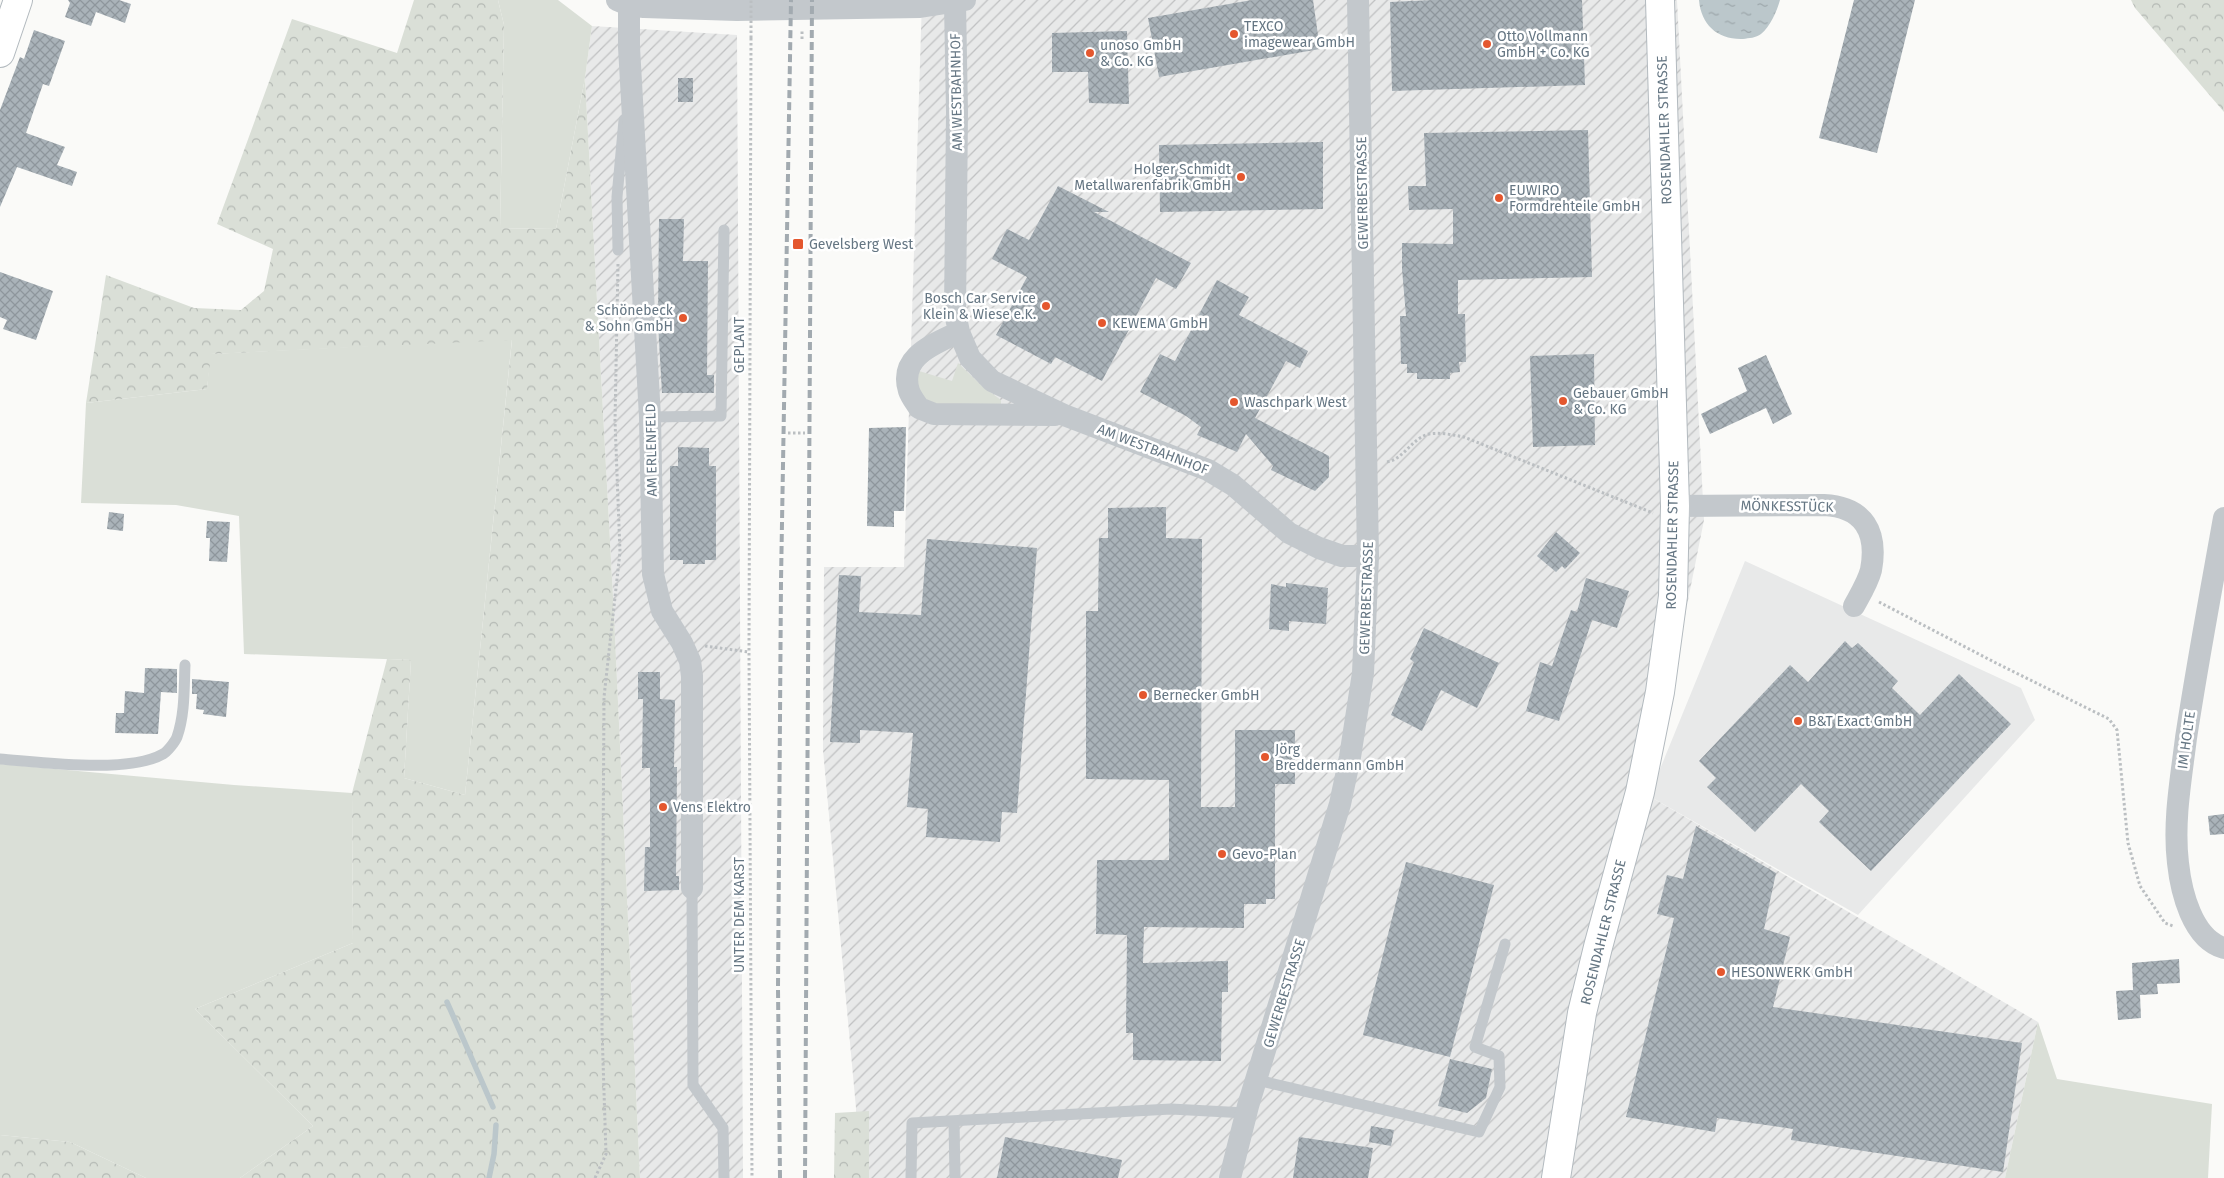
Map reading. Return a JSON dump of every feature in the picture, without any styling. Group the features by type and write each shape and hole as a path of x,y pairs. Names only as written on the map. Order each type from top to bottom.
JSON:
{"main road":[{"path":"0,53 18,0"},
{"name":"ROSENDAHLER STRASSE","path":"1556,1178 1582,1013 1640,792 1660,692 1673,596 1675,514 1660,0"}],"street":[{"name":"GEWERBESTRASSE","path":"1230,1178 1246,1113 1329,843 1350,757 1363,673 1368,556 1368,464 1358,0"},
{"path":"623,2 728,10 802,10 920,8 960,1"},
{"name":"AM WESTBAHNHOF","path":"960,1 955,313 959,332 970,358 992,381 1064,415 1208,470 1233,485 1288,533 1319,548 1342,556 1368,556"},
{"name":"AM ERLENFELD","path":"623,2 634,106 650,417 653,574 662,611 682,643 690,661 692,676 692,888"},
{"name":"AM WESTBAHNHOF","path":"959,332 923,351 916,356 911,364 908,377 909,391 919,408 934,414 1064,415"},
{"name":"MÖNKESSTÜCK","path":"1675,514 1824,505 1848,508 1863,521 1871,535 1870,571 1857,599"},
{"name":"IM HOLTE","path":"2203,935 2183,894 2177,862 2178,825 2180,787 2198,658 2224,518"},
{"path":"2203,935 2224,948"}],"lane":[{"path":"618,250 617,197 624,122 634,106"},
{"path":"650,417 721,416 724,230"},
{"path":"0,759 67,764 133,764 164,754 176,738 182,708 185,665"},
{"path":"692,888 693,1085 723,1128 724,1178"},
{"path":"1257,1080 1479,1132 1500,1087 1498,1056 1475,1047 1505,944"},
{"path":"911,1178 912,1123 1171,1109 1246,1113"},
{"path":"954,1121 955,1178"}],"path":[{"name":"GEPLANT","path":"749,652 751,0"},
{"path":"595,1178 606,1154 602,1029 604,697 620,552 614,421 618,250"},
{"path":"788,433 805,433"},
{"path":"1368,464 1395,460 1414,442 1428,434 1441,433 1464,437 1609,497 1675,514"},
{"path":"1857,599 2110,719 2117,730 2128,844 2140,886 2165,923 2188,933 2203,935"},
{"path":"682,643 749,652"},
{"name":"UNTER DEM KARST","path":"749,652 752,1178"}],"shaded area":[{"path":"922,0 1677,0 1704,520 1649,796 2038,1022 2005,1178 856,1178 856,1108 823,750 824,567 904,567"},
{"path":"592,26 737,35 743,1178 640,1178 614,615 585,78"},
{"path":"1745,561 2021,688 2035,720 1858,915 1649,796"}],"green space":[{"path":"414,0 498,0 504,25 500,228 556,229 585,78 614,615 640,1178 240,1178 313,1126 195,1009 353,943 352,793 387,659 411,660 404,778 465,795 512,340 211,354 207,389 86,403 106,275 194,308 241,310 264,291 273,249 217,224 292,19 397,53"},
{"path":"498,0 558,0 592,26 585,78 556,229 500,228 504,25"},
{"path":"2131,0 2224,0 2224,112 2135,8"},
{"path":"512,339 465,795 404,778 411,660 244,654 239,516 176,505 81,503 86,403 207,389 210,354"},
{"path":"958,363 982,386 1001,400 1001,404 938,405 925,400 916,386 919,371 952,381"},
{"path":"0,764 234,785 352,793 353,943 195,1009 313,1126 240,1178 146,1178 70,1142 0,1135"},
{"path":"2038,1022 2057,1079 2212,1104 2208,1178 2005,1178"},
{"path":"869,1111 869,1178 834,1178 835,1113"},
{"path":"0,1135 70,1142 146,1178 0,1178"}],"water":[{"path":"1699,0 1780,0 1773,19 1761,34 1752,38 1734,39 1719,34 1707,24 1700,9"}],"building":[{"path":"68,0 119,0 131,4 125,23 96,12 91,26 65,17 70,3"},
{"name":"TEXCO imagewear GmbH","path":"1252,0 1313,0 1320,49 1159,77 1148,18"},
{"name":"Otto Vollmann GmbH + Co. KG","path":"1433,0 1582,0 1585,85 1392,91 1390,2"},
{"path":"1854,0 1915,0 1877,153 1819,138"},
{"path":"34,30 65,41 49,86 43,84 26,133 65,147 57,165 77,172 72,186 17,167 0,207 0,110 20,57 24,59"},
{"name":"unoso GmbH & Co. KG","path":"1127,31 1129,104 1089,103 1088,72 1052,72 1052,33"},
{"path":"678,78 693,78 693,102 678,102"},
{"name":"EUWIRO Formdrehteile GmbH","path":"1588,130 1592,277 1458,280 1458,314 1465,314 1466,362 1459,362 1460,372 1450,373 1450,379 1417,379 1417,373 1407,373 1407,364 1401,364 1400,316 1406,316 1402,243 1453,244 1453,209 1409,210 1408,186 1426,186 1424,133"},
{"name":"Holger Schmidt Metallwarenfabrik GmbH","path":"1323,142 1323,209 1160,212 1159,145"},
{"path":"1058,186 1109,212 1094,212 1191,263 1176,289 1156,278 1102,381 1055,357 1051,364 996,335 1027,277 992,259 1007,229 1029,240"},
{"name":"Schönebeck & Sohn GmbH","path":"659,219 684,219 683,261 708,261 707,375 714,375 714,393 662,393 658,323"},
{"path":"0,272 53,291 36,340 3,329 7,320 0,317"},
{"path":"1217,280 1249,297 1239,315 1308,351 1300,368 1286,361 1255,418 1329,456 1329,477 1315,491 1271,470 1273,466 1246,434 1237,452 1197,435 1201,427 1186,416 1140,392 1160,354 1175,361"},
{"name":"Gebauer GmbH & Co. KG","path":"1594,354 1595,445 1533,447 1530,356"},
{"path":"1766,355 1792,414 1773,424 1766,408 1710,434 1701,414 1747,391 1738,368"},
{"path":"906,427 904,511 894,511 894,527 867,526 869,428"},
{"path":"678,447 709,448 709,466 716,466 716,560 705,560 705,564 683,564 683,560 670,560 670,466 678,466"},
{"path":"1166,507 1166,538 1202,539 1201,807 1235,807 1235,730 1295,730 1295,784 1275,784 1275,899 1266,899 1266,904 1244,904 1244,928 1144,927 1143,963 1228,961 1228,992 1222,992 1221,1061 1133,1060 1133,1033 1126,1033 1127,935 1096,934 1097,860 1169,860 1169,780 1086,779 1086,611 1098,611 1099,538 1108,538 1108,508"},
{"path":"109,512 124,514 123,531 107,529"},
{"path":"207,521 230,522 227,562 209,561 210,538 206,538"},
{"path":"1556,532 1580,553 1565,569 1562,566 1556,572 1537,556"},
{"path":"927,539 1037,548 1017,813 1002,812 1000,842 926,837 928,809 907,807 913,733 860,730 860,743 830,742 839,575 861,576 859,612 921,615"},
{"path":"1586,578 1629,591 1617,628 1592,620 1559,721 1526,711 1540,662 1552,666 1571,610 1577,612"},
{"path":"1286,583 1328,588 1326,624 1289,621 1289,631 1269,629 1271,584 1286,587"},
{"path":"1424,628 1499,663 1477,708 1441,690 1422,731 1391,715 1414,662 1410,659"},
{"path":"1845,641 1852,648 1858,643 1898,681 1892,688 1920,715 1959,674 2011,724 1871,871 1819,822 1829,811 1801,784 1755,832 1707,787 1716,778 1699,761 1790,665 1808,682"},
{"path":"145,668 177,669 177,693 161,692 158,734 115,733 116,713 124,713 125,691 144,693"},
{"name":"Vens Elektro","path":"638,672 660,672 660,699 675,700 674,767 677,767 676,876 679,876 679,890 644,891 645,847 650,847 650,768 642,768 643,699 638,699"},
{"path":"192,679 229,682 226,717 203,714 204,710 196,709 197,694 192,694"},
{"path":"2224,814 2224,834 2210,835 2208,816"},
{"name":"HESONWERK GmbH","path":"1696,826 1776,873 1764,929 1790,937 1773,1007 2022,1043 2003,1172 1791,1140 1793,1129 1717,1118 1715,1132 1626,1117 1674,918 1657,914 1667,875 1683,879"},
{"path":"1406,862 1494,885 1450,1057 1363,1035"},
{"path":"2179,959 2180,983 2157,984 2158,994 2140,995 2141,1018 2118,1020 2116,991 2133,990 2132,963"},
{"path":"1450,1059 1492,1069 1486,1098 1467,1113 1438,1106"},
{"path":"1371,1126 1394,1130 1391,1146 1369,1142"},
{"path":"1005,1137 1122,1160 1118,1178 997,1178"},
{"path":"1299,1137 1373,1148 1368,1178 1293,1178"}],"waterway":[{"path":"447,1002 493,1107"},
{"path":"489,1178 494,1154 496,1125"}],"railway":[{"path":"780,1178 778,988 781,581 791,0"},
{"path":"805,1178 812,0"}],"place":[{"name":"TEXCO imagewear GmbH","path":"1234,34"},
{"name":"Otto Vollmann GmbH + Co. KG","path":"1487,44"},
{"name":"unoso GmbH & Co. KG","path":"1090,53"},
{"name":"Holger Schmidt Metallwarenfabrik GmbH","path":"1241,177"},
{"name":"EUWIRO Formdrehteile GmbH","path":"1499,198"},
{"name":"Gevelsberg West","path":"798,244"},
{"name":"Bosch Car Service Klein & Wiese e.K.","path":"1046,306"},
{"name":"Schönebeck & Sohn GmbH","path":"683,318"},
{"name":"KEWEMA GmbH","path":"1102,323"},
{"name":"Gebauer GmbH & Co. KG","path":"1563,401"},
{"name":"Waschpark West","path":"1234,402"},
{"name":"Bernecker GmbH","path":"1143,695"},
{"name":"B&T Exact GmbH","path":"1798,721"},
{"name":"Jörg Breddermann GmbH","path":"1265,757"},
{"name":"Vens Elektro","path":"663,807"},
{"name":"Gevo-Plan","path":"1222,854"},
{"name":"HESONWERK GmbH","path":"1721,972"}]}
